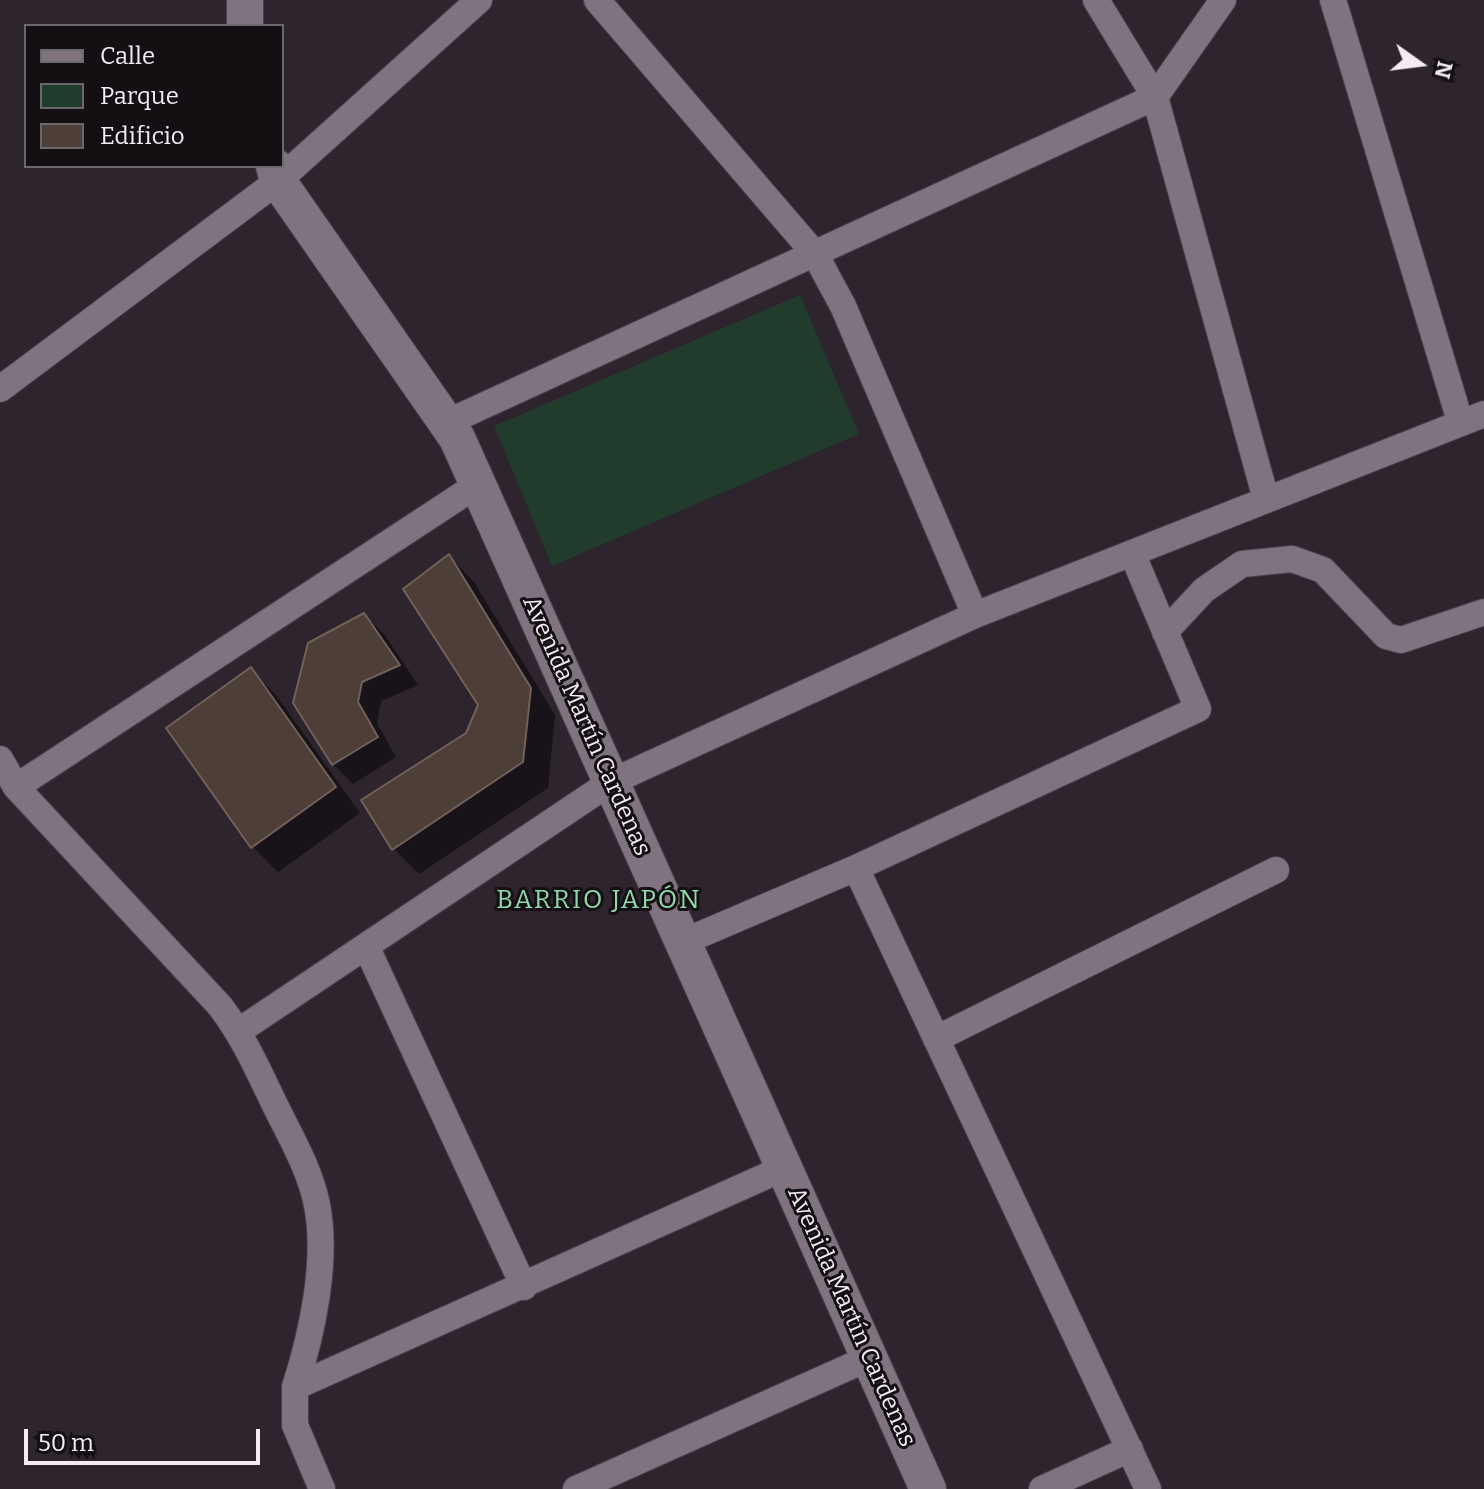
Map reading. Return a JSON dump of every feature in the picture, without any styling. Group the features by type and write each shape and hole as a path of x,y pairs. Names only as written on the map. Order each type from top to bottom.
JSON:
{"street":[{"path":"245,0 245,24"},
{"path":"284,167 479,0"},
{"path":"597,0 815,254 843,306 975,615"},
{"path":"1096,0 1155,97 1266,499"},
{"path":"448,422 1155,97 1223,0"},
{"path":"239,1031 611,782 975,615 1472,417 1333,0"},
{"path":"0,389 276,174"},
{"name":"Avenida Martín Cardenas","path":"276,174 448,422 928,1489"},
{"path":"16,787 477,485"},
{"path":"683,942 856,868 1198,709 1132,553"},
{"path":"1165,632 1204,590 1242,564 1292,559 1323,570 1386,636 1401,640 1484,612"},
{"path":"0,759 16,787 220,1006 239,1031 304,1165 317,1206 320,1261 308,1347 295,1387 295,1425 322,1489"},
{"path":"856,868 1148,1489"},
{"path":"936,1039 1276,870"},
{"path":"366,946 524,1287"},
{"path":"295,1387 784,1168"},
{"path":"576,1489 869,1358"},
{"path":"1042,1489 1130,1449"}],"green space":[{"path":"800,295 859,434 552,566 494,426"}],"building":[{"path":"449,554 531,688 523,762 392,850 361,800 466,733 478,705 403,589"},
{"path":"364,613 400,665 362,682 358,702 378,737 332,765 293,703 308,643"},
{"path":"251,667 336,787 251,848 166,728"}],"district":[{"name":"BARRIO JAPÓN","path":"599,901"}]}
